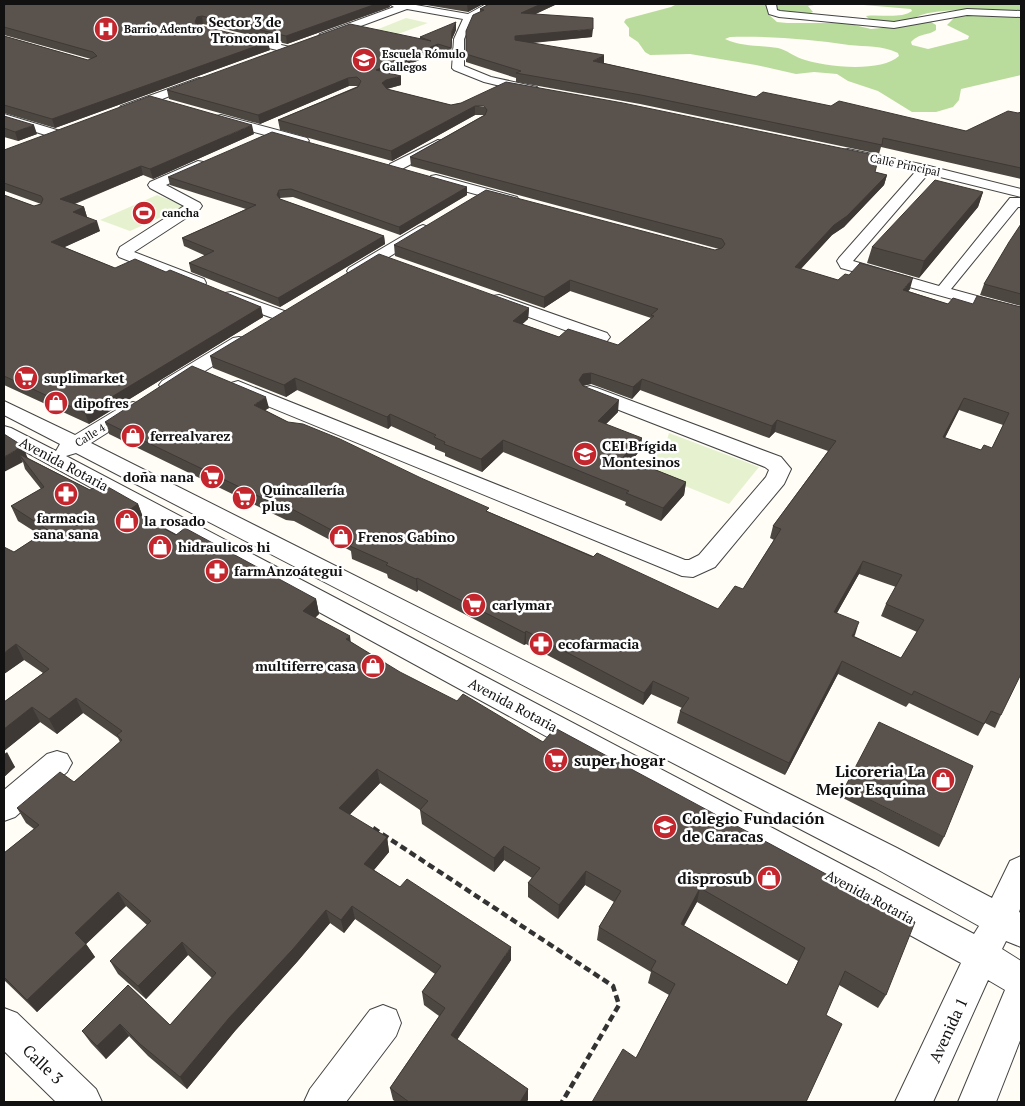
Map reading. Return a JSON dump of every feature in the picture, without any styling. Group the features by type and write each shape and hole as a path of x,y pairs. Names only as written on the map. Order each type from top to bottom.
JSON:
{"street":[{"path":"493,4 469,17 459,39 458,68 470,74 505,85 542,92"},
{"path":"771,4 772,12 779,14 894,25 967,12 1021,14"},
{"path":"314,39 400,5 469,17"},
{"path":"230,36 291,48 268,56"},
{"path":"115,112 214,76"},
{"path":"489,92 505,85"},
{"path":"150,99 178,107"},
{"path":"206,115 320,146"},
{"path":"4,118 59,132 38,140"},
{"path":"446,139 391,166 522,203"},
{"name":"Calle Principal","path":"838,151 925,169 1020,197"},
{"path":"210,160 155,186 195,206 126,250 125,254 281,316"},
{"path":"847,265 845,261 925,169"},
{"path":"468,203 484,193"},
{"path":"947,285 1020,197"},
{"path":"338,282 435,223"},
{"path":"385,236 402,243"},
{"path":"378,258 397,264"},
{"path":"847,265 840,273 842,276 914,299"},
{"path":"847,265 1021,313"},
{"path":"480,294 601,337"},
{"name":"Calle 4","path":"65,451 297,306"},
{"path":"194,369 682,568 693,569 707,561 776,479 780,469 773,462 590,392"},
{"name":"Avenida Rotaria","path":"4,407 65,451 983,957 1021,980"},
{"name":"Avenida Rotaria","path":"4,432 65,451 886,858 1010,925"},
{"path":"4,808 57,763"},
{"name":"Avenida 1","path":"914,1102 983,957 1010,925 1021,871"},
{"path":"977,1102 1021,994"},
{"path":"323,1102 383,1023"},
{"name":"Calle 3","path":"4,1026 83,1102"}],"path":[{"path":"374,828 613,986 619,1005 562,1102"}],"green space":[{"path":"820,4 808,6 813,12 808,14 772,11 768,14 777,22 846,23 871,29 902,26 900,23 869,19 866,16 896,16 912,11 911,9 852,4 1021,4 1021,11 964,10 919,16 913,20 931,22 936,25 936,30 911,42 912,45 928,49 968,39 969,36 947,25 955,17 963,15 1021,14 1021,75 961,89 959,100 953,107 936,112 912,112 878,91 848,81 837,74 814,72 796,74 690,54 650,55 645,52 638,42 629,36 629,28 624,22 626,19 675,5","holes":["745,37 790,38 880,47 892,50 898,53 899,56 879,65 866,67 838,66 812,62 778,48 744,45 725,39"]},
{"path":"406,18 428,23 398,34 376,30"},
{"name":"cancha","path":"157,195 186,206 130,231 100,220"},
{"path":"669,433 759,467 729,504 641,468 667,440"}],"building":[{"path":"376,4 286,36 202,16 197,17 195,22 197,25 268,42 52,119 4,105 4,36 88,60 97,56 93,52 4,27 4,5"},
{"path":"489,4 541,4 521,13 593,18 593,29 515,36 515,40 604,55 593,61 756,97 763,92 831,106 839,101 966,131 1008,111 1021,112 1021,168 883,138 882,145 641,95 516,73 521,71 466,54 466,31 473,15 484,10 480,9"},
{"path":"456,22 452,31 451,48 438,44 376,70 401,76 382,83 387,89 451,105 461,103 506,82 623,103 879,156 875,172 887,175 847,216 834,225 795,267 838,280 845,274 849,275 860,263 913,278 903,290 948,304 953,298 973,304 977,296 1021,307 1021,674 1001,715 991,711 984,724 914,691 912,695 842,661 789,763 680,711 689,698 653,681 644,693 526,631 525,633 417,578 386,565 388,563 350,546 354,542 292,509 283,508 105,422 192,366 266,397 254,405 288,422 303,424 340,439 489,508 486,511 593,557 597,553 718,609 735,586 743,589 781,529 773,526 836,441 777,420 772,426 642,379 633,387 591,373 583,374 579,380 583,386 619,400 598,421 642,438 623,457 686,482 663,508 626,493 629,491 503,440 481,459 444,444 445,442 434,437 436,435 390,414 387,417 295,378 284,385 210,356 379,254 529,308 513,321 559,337 568,329 618,345 654,316 651,315 658,309 570,280 544,297 394,245 486,190 715,250 722,248 725,244 722,239 410,157 485,115 487,110 484,106 475,106 391,151 278,120 358,87 361,81 357,77 348,78 258,115 167,90 350,24 431,41 420,37","holes":["964,398 1009,413 992,448 984,445 981,450 943,437","863,561 902,575 886,604 924,620 901,658 852,636 859,622 834,612"]},
{"path":"150,96 252,125 150,169 141,166 60,199 84,207 73,212 97,221 51,242 115,268 135,259 166,272 170,270 261,307 85,413 4,376 4,195 34,206 41,204 43,199 41,196 4,183 4,150"},
{"path":"4,116 34,125 15,132 4,128"},
{"path":"272,132 467,187 399,227 291,189 279,190 277,195 280,199 384,236 278,298 189,263 214,251 182,238 256,205 168,177"},
{"path":"935,180 983,192 924,261 872,247"},
{"path":"1021,224 1021,294 984,284 1009,242"},
{"path":"4,434 23,446 4,457"},
{"path":"19,454 90,490 101,483 138,504 129,510 176,535 185,528 316,599 303,611 350,636 346,639 400,672 457,701 463,694 543,742 555,728 915,922 886,995 845,971 826,1015 842,1024 806,1102 592,1102 623,1049 636,1058 675,984 651,970 656,961 599,927 621,891 586,871 559,905 528,883 540,868 504,846 494,858 420,810 428,801 377,769 339,808 387,837 364,864 400,887 407,879 511,947 451,1035 528,1089 520,1102 409,1102 390,1088 445,1008 422,992 441,966 352,906 341,920 326,910 293,949 229,1018 180,1077 140,1044 120,1024 97,1046 82,1031 128,985 170,1025 216,973 182,942 138,986 110,961 151,921 118,892 75,933 86,944 27,1000 4,977 4,853 39,825 17,808 60,772 74,782 122,740 117,735 122,731 76,698 49,719 32,707 4,729 4,702 49,669 16,644 4,653 4,547 14,552 48,530 11,506 44,487","holes":["700,888 805,948 787,985 681,924"]},
{"path":"879,722 973,766 944,837 845,787"}],"place":[{"name":"Barrio Adentro","path":"106,29"},
{"name":"Escuela Rómulo Gallegos","path":"364,60"},
{"name":"cancha","path":"144,213"},
{"name":"suplimarket","path":"26,378"},
{"name":"dipofres","path":"56,403"},
{"name":"ferrealvarez","path":"133,436"},
{"name":"CEI Brígida Montesinos","path":"585,454"},
{"name":"doña nana","path":"212,477"},
{"name":"farmacia sana sana","path":"66,494"},
{"name":"Quincallería plus","path":"244,498"},
{"name":"la rosado","path":"127,521"},
{"name":"Frenos Gabino","path":"341,537"},
{"name":"hidraulicos hi","path":"160,547"},
{"name":"farmAnzoátegui","path":"217,571"},
{"name":"carlymar","path":"474,605"},
{"name":"ecofarmacia","path":"541,644"},
{"name":"multiferre casa","path":"373,666"},
{"name":"super hogar","path":"556,760"},
{"name":"Licoreria La Mejor Esquina","path":"943,780"},
{"name":"Colegio Fundación de Caracas","path":"665,827"},
{"name":"disprosub","path":"769,878"}],"district":[{"name":"Sector 3 de Tronconal","path":"245,30"}]}
